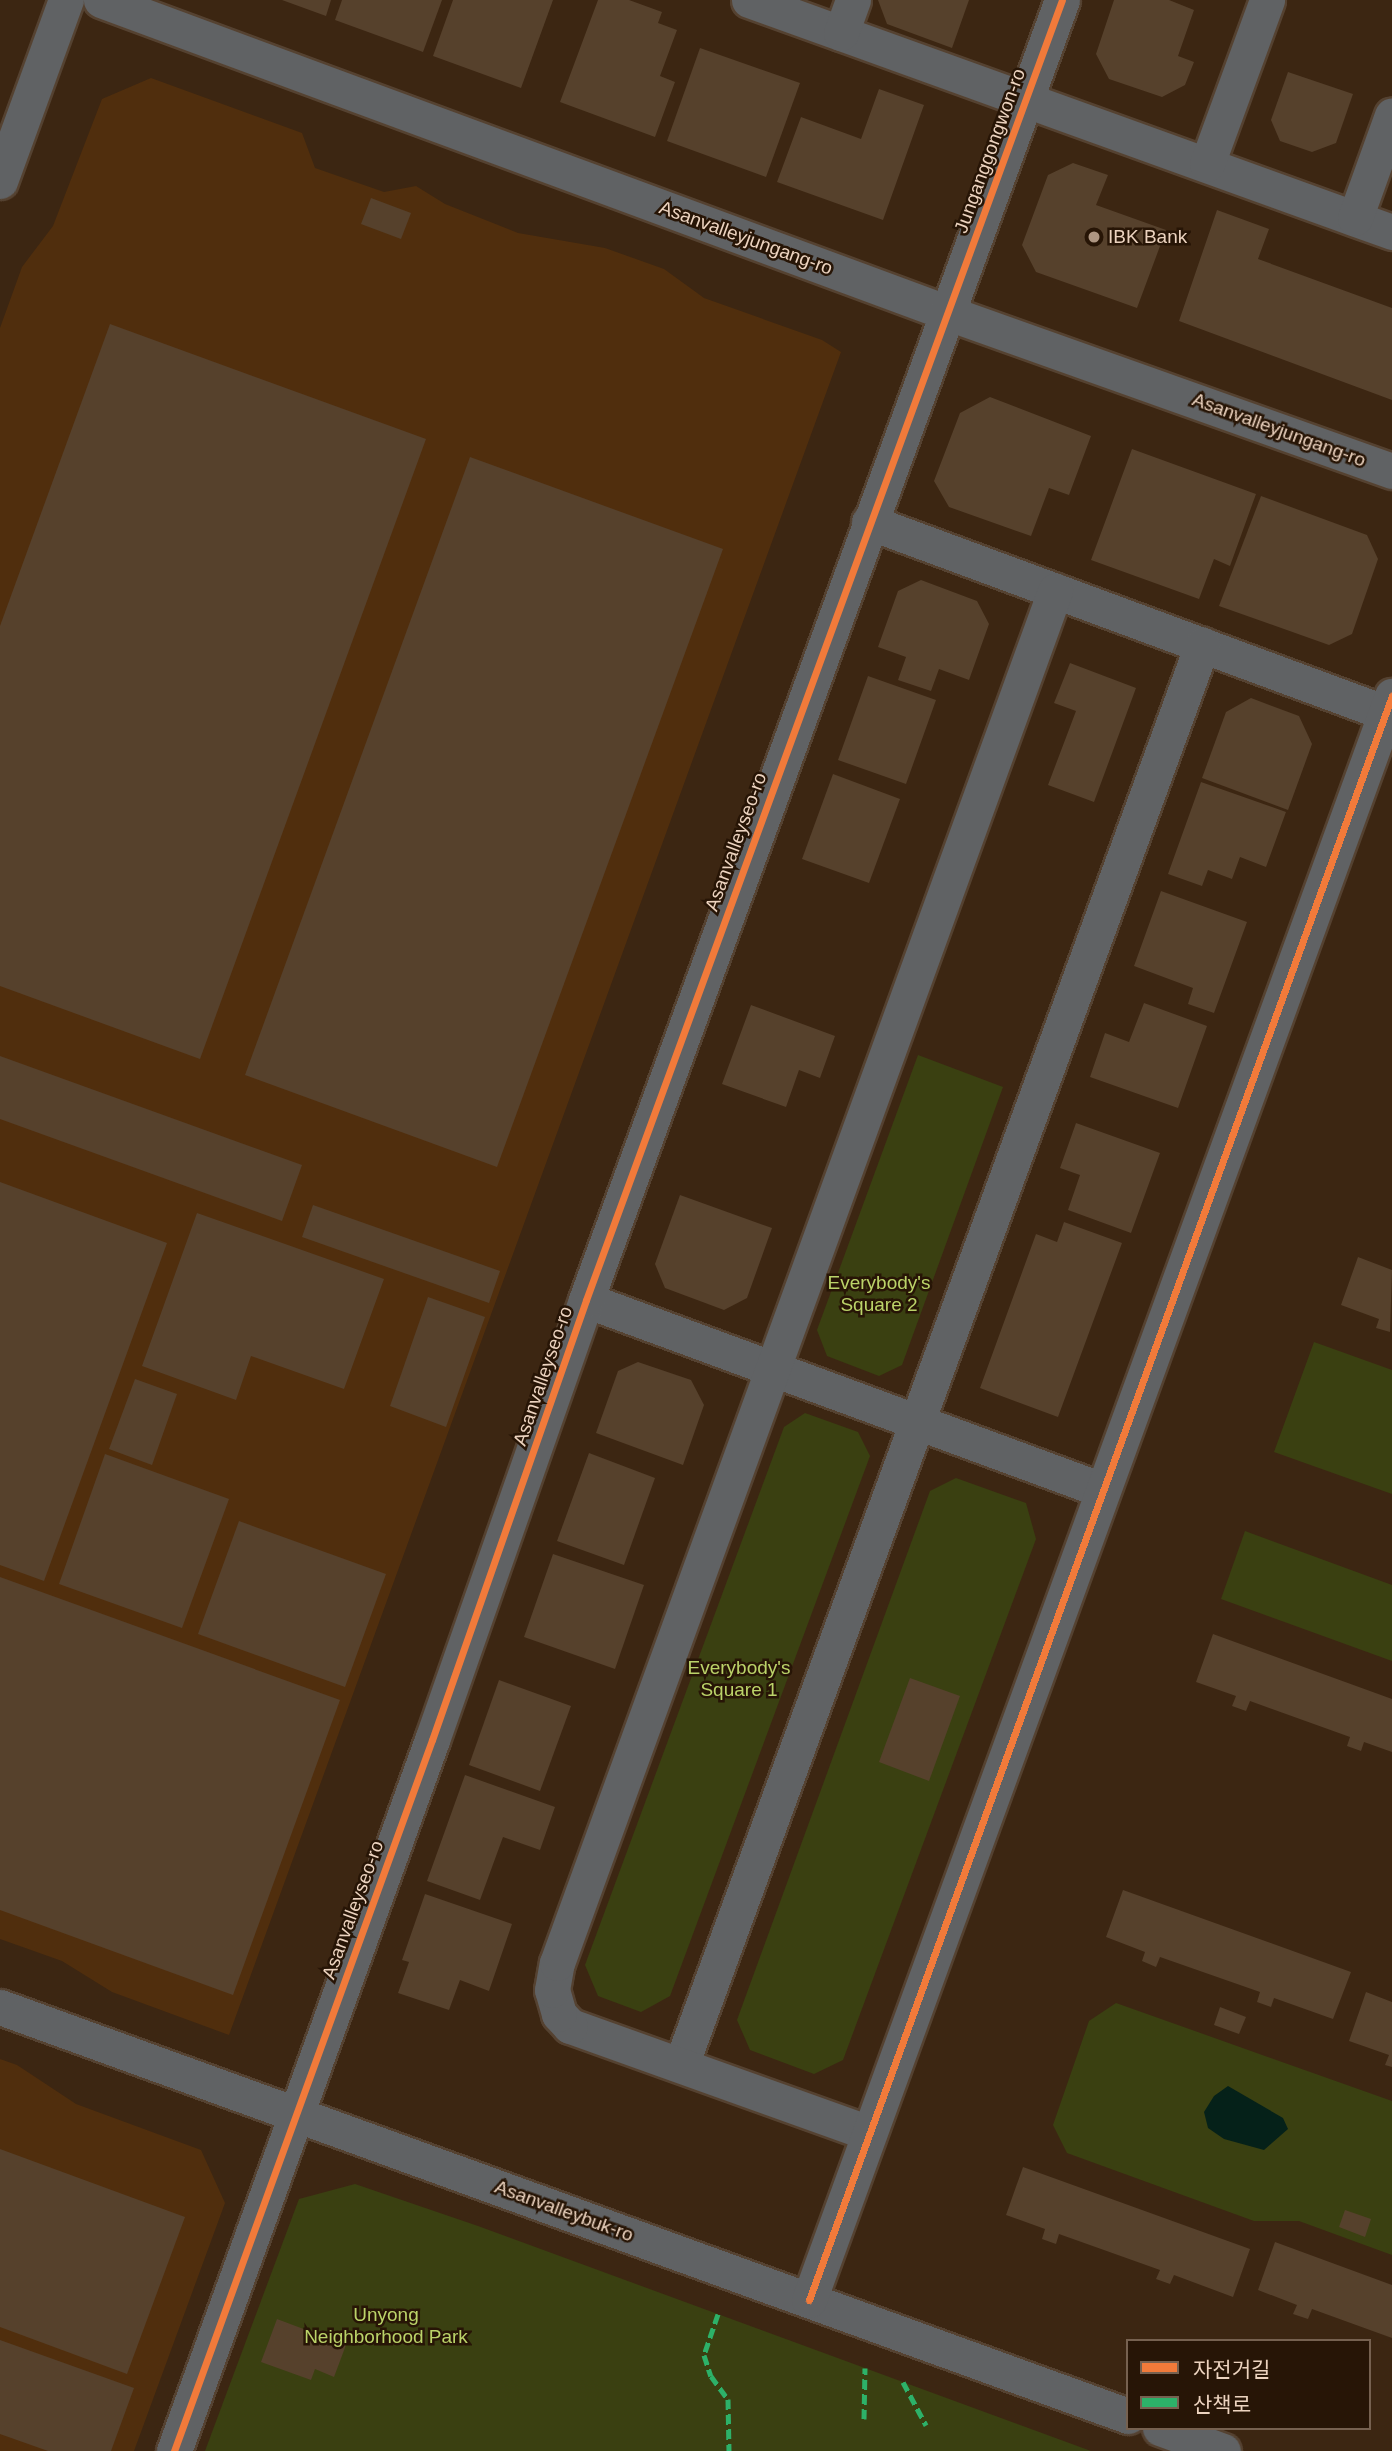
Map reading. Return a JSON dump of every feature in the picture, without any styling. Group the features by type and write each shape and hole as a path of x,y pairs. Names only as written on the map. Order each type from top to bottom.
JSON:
{"street":[{"path":"0,181 66,0"},
{"name":"Asanvalleyjungang-ro","path":"101,0 948,313 1392,471"},
{"name":"Junganggongwon-ro","path":"749,0 1026,99"},
{"path":"841,33 853,0"},
{"name":"Junganggongwon-ro","path":"948,313 1062,0"},
{"path":"1207,164 1267,0"},
{"path":"1026,99 1392,232"},
{"path":"1354,218 1392,115"},
{"name":"Asanvalleyseo-ro","path":"174,2451 432,1740 586,1300 869,522 948,313"},
{"path":"809,2300 1389,704 1202,645 869,522"},
{"path":"869,2133 570,2026 559,2014 552,1990 556,1963 1055,591"},
{"path":"681,2065 1202,645"},
{"path":"586,1300 1102,1490"},
{"name":"Asanvalleybuk-ro","path":"0,2007 1126,2415"},
{"path":"1165,2430 1223,2451"}],"shaded area":[{"path":"151,78 302,133 315,168 384,192 416,186 445,204 518,233 605,248 664,269 704,298 822,340 841,352 229,2035 112,1992 62,1961 0,1939 0,328 22,267 53,226 102,99"},
{"path":"0,2059 17,2065 76,2104 201,2150 225,2203 134,2451 0,2451"},
{"path":"1228,2086 1283,2118 1288,2129 1264,2150 1224,2139 1208,2128 1204,2112 1214,2096"}],"green space":[{"name":"Everybody's Square 2","path":"918,1055 1003,1087 902,1365 879,1376 827,1356 817,1330"},
{"path":"1314,1342 1392,1370 1392,1494 1274,1452"},
{"name":"Everybody's Square 1","path":"805,1413 858,1432 870,1456 670,1996 641,2012 598,1996 585,1965 784,1427"},
{"path":"956,1478 1026,1503 1036,1539 843,2060 814,2074 750,2050 737,2020 930,1491"},
{"path":"1245,1531 1392,1585 1392,1661 1221,1599"},
{"path":"1116,2003 1392,2101 1392,2255 1299,2221 1254,2221 1067,2153 1053,2125 1089,2021"},
{"name":"Unyong Neighborhood Park","path":"355,2184 478,2226 1091,2451 205,2451 299,2199"}],"building":[{"path":"282,0 331,0 326,16"},
{"path":"342,0 442,0 423,52 335,20"},
{"path":"453,0 553,0 521,88 433,56"},
{"path":"598,0 629,0 662,12 658,23 677,30 660,76 675,82 655,137 560,102"},
{"path":"878,0 969,0 952,48 887,24"},
{"path":"1114,0 1169,0 1194,10 1178,56 1194,62 1185,85 1162,97 1109,79 1096,54"},
{"path":"700,48 800,83 766,177 667,141"},
{"path":"1288,72 1353,94 1336,143 1312,152 1280,141 1271,120"},
{"path":"879,89 924,105 883,220 777,182 801,117 861,139"},
{"name":"IBK Bank","path":"1073,163 1108,175 1096,205 1166,230 1137,308 1036,272 1022,245 1048,175"},
{"path":"371,198 411,213 401,239 361,224"},
{"path":"1217,210 1269,229 1258,259 1392,308 1392,400 1179,321"},
{"path":"110,324 426,439 200,1059 0,986 0,626"},
{"path":"990,397 1091,436 1069,495 1049,488 1031,536 949,507 934,481 960,413"},
{"path":"1132,449 1256,494 1230,566 1214,559 1199,599 1091,560"},
{"path":"470,457 723,549 497,1167 245,1075"},
{"path":"1261,496 1367,535 1378,559 1352,634 1329,645 1219,606"},
{"path":"921,580 977,601 989,624 969,680 939,669 931,691 898,680 906,657 878,647 898,591"},
{"path":"1070,663 1136,688 1094,802 1048,785 1076,711 1054,703"},
{"path":"868,676 936,700 906,784 838,760"},
{"path":"1251,698 1299,716 1312,744 1288,810 1202,778 1226,712"},
{"path":"833,774 900,799 869,883 802,859"},
{"path":"1201,782 1286,812 1266,867 1240,857 1232,879 1208,870 1202,886 1168,874"},
{"path":"1161,891 1247,922 1214,1013 1188,1004 1193,988 1134,966"},
{"path":"1144,1003 1207,1026 1178,1108 1090,1077 1105,1033 1129,1042"},
{"path":"751,1005 835,1036 820,1078 799,1070 786,1107 722,1084"},
{"path":"0,1056 302,1165 282,1221 0,1119"},
{"path":"1076,1123 1160,1153 1131,1233 1068,1210 1080,1175 1060,1168"},
{"path":"0,1182 167,1243 44,1581 0,1565"},
{"path":"680,1195 772,1228 747,1298 724,1310 665,1288 655,1264"},
{"path":"313,1205 500,1271 489,1303 302,1237"},
{"path":"197,1213 384,1279 344,1389 251,1356 236,1400 142,1366"},
{"path":"1064,1222 1122,1243 1058,1417 980,1388 1036,1234 1057,1242"},
{"path":"1358,1257 1392,1270 1390,1332 1376,1328 1379,1319 1341,1305"},
{"path":"428,1297 485,1317 446,1427 390,1406"},
{"path":"638,1362 691,1380 704,1405 683,1465 596,1433 618,1371"},
{"path":"135,1379 177,1394 152,1465 109,1449"},
{"path":"589,1453 655,1478 624,1565 557,1541"},
{"path":"105,1454 229,1499 182,1628 59,1584"},
{"path":"239,1521 386,1574 345,1687 198,1634"},
{"path":"553,1554 644,1585 615,1669 524,1637"},
{"path":"0,1577 340,1700 233,1995 0,1910"},
{"path":"1213,1634 1392,1699 1392,1752 1364,1742 1361,1751 1347,1746 1350,1737 1250,1701 1246,1711 1232,1706 1236,1696 1196,1682"},
{"path":"910,1678 960,1696 929,1781 879,1762"},
{"path":"499,1680 571,1706 540,1791 469,1765"},
{"path":"465,1775 555,1807 540,1850 503,1837 480,1900 427,1881"},
{"path":"1123,1890 1351,1972 1333,2019 1274,1998 1271,2007 1257,2002 1260,1992 1160,1957 1156,1967 1142,1961 1145,1952 1106,1937"},
{"path":"425,1894 512,1924 489,1991 460,1980 449,2010 398,1993 409,1962 402,1960"},
{"path":"1366,1992 1392,2002 1392,2067 1385,2065 1389,2055 1349,2041"},
{"path":"1220,2007 1246,2017 1239,2034 1214,2025"},
{"path":"0,2149 185,2217 127,2374 0,2327"},
{"path":"1023,2167 1250,2249 1233,2297 1174,2275 1170,2284 1156,2279 1160,2270 1059,2234 1056,2244 1042,2239 1045,2229 1006,2215"},
{"path":"1345,2210 1371,2219 1365,2237 1339,2227"},
{"path":"1275,2242 1392,2285 1392,2338 1312,2309 1308,2319 1293,2314 1297,2305 1258,2290"},
{"path":"277,2319 346,2345 334,2377 315,2369 311,2380 261,2362"},
{"path":"0,2340 134,2388 111,2451 48,2451 0,2434"}],"marked path":[{"path":"718,2314 704,2355 711,2376 728,2399 729,2451"},
{"path":"864,2419 865,2368"},
{"path":"903,2382 926,2425"}],"cycle path":[{"path":"174,2451 432,1740 586,1300 1062,0"},
{"path":"809,2300 1392,696"}],"place":[{"name":"IBK Bank","path":"1094,237"}]}
